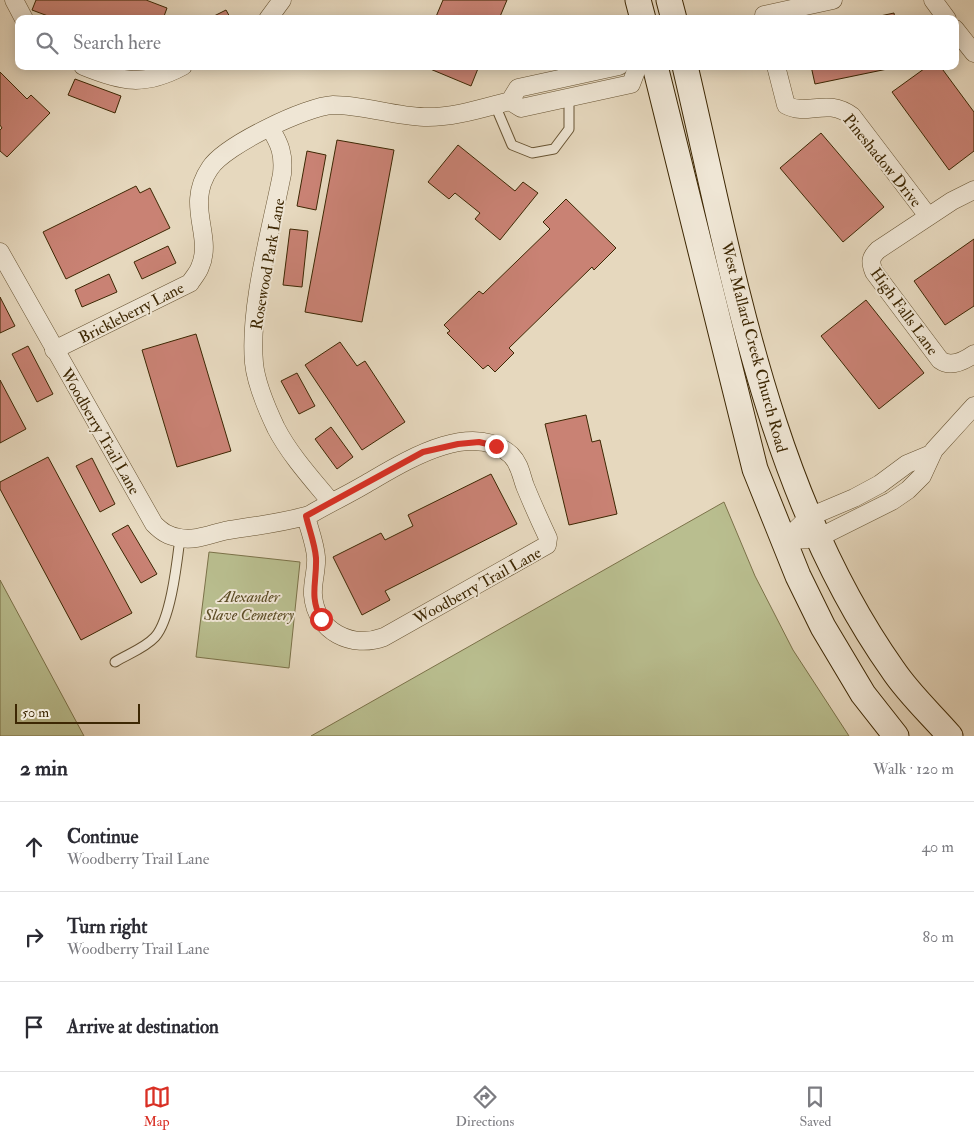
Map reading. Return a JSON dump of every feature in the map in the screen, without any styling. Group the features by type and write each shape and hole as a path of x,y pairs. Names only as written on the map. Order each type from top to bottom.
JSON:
{"main road":[{"path":"638,0 642,15"},
{"path":"669,0 673,15"},
{"name":"West Mallard Creek Church Road","path":"645,70 755,469 784,541 823,627 863,694 896,736"},
{"name":"West Mallard Creek Church Road","path":"686,70 735,281 773,423 814,528 851,603 893,671 950,736"}],"street":[{"path":"14,0 22,15"},
{"path":"271,15 282,0"},
{"path":"764,15 834,0"},
{"path":"933,0 945,15"},
{"path":"959,34 974,53"},
{"path":"94,70 123,81 153,79 174,70"},
{"name":"Brickleberry Lane","path":"503,103 518,88 601,70"},
{"name":"Brickleberry Lane","path":"54,350 190,283 200,268 204,254 204,240 198,205 201,188 210,168 222,154 237,144 270,128 331,105 359,106 424,117 447,115 503,103 521,108 630,84 642,70"},
{"name":"Pineshadow Drive","path":"777,70 786,105 794,109 834,107 852,116 928,216"},
{"name":"Rosewood Park Lane","path":"270,128 282,147 284,158 256,308 254,364 266,404 277,429 331,502"},
{"name":"High Falls Lane","path":"974,190 952,200 878,250 872,256 870,263 874,272 940,360 944,363 956,364 974,354"},
{"name":"Woodberry Trail Lane","path":"0,252 154,524 165,534 180,538 199,538 227,530 274,525 306,516 363,486 396,465 438,447 479,442 496,446 511,456 519,467 548,538 547,545 384,637 373,641 358,641 342,638 330,630 316,608 313,594 316,556 306,516"},
{"path":"784,541 814,528 854,498 880,484 906,464 931,454 974,406"}],"lane":[{"path":"503,103 512,145 532,153 554,149 569,129 569,98"},
{"path":"115,662 150,642 162,626 175,575 180,538"}],"green space":[{"path":"724,502 755,576 793,650 849,736 311,736"},
{"name":"Alexander Slave Cemetery","path":"209,552 300,562 289,668 196,657"},
{"path":"0,580 84,736 0,736"}],"building":[{"path":"36,0 146,0 167,8 164,15 45,15 32,10"},
{"path":"443,0 507,0 501,15 437,15"},
{"path":"226,10 229,15 216,15"},
{"path":"433,70 477,70 471,86"},
{"path":"812,70 883,70 815,84"},
{"path":"922,70 943,70 974,112 974,151 949,170 892,92"},
{"path":"0,72 27,99 31,95 50,113 7,157 0,151 0,130 2,128 0,125"},
{"path":"75,79 121,96 115,113 68,95"},
{"path":"821,133 884,207 843,242 780,168"},
{"path":"337,140 394,150 362,322 305,312"},
{"path":"458,145 515,191 523,182 538,193 500,240 475,219 480,213 455,193 449,199 428,182"},
{"path":"307,151 326,155 316,210 297,206"},
{"path":"136,186 140,193 150,188 170,228 66,279 43,232"},
{"path":"566,199 616,248 594,270 592,267 509,348 514,353 495,372 488,365 483,369 447,333 450,331 444,325 479,291 483,294 550,229 543,222"},
{"path":"290,229 308,231 302,287 283,285"},
{"path":"974,239 974,306 945,325 914,281"},
{"path":"168,246 176,263 142,279 134,262"},
{"path":"109,274 117,292 82,307 75,290"},
{"path":"0,297 15,326 0,333"},
{"path":"866,300 924,373 879,409 821,336"},
{"path":"196,334 231,451 177,467 142,350"},
{"path":"340,342 357,366 365,361 405,422 362,450 305,365"},
{"path":"28,346 53,394 37,402 12,354"},
{"path":"297,373 315,406 299,414 281,381"},
{"path":"0,380 26,429 0,443"},
{"path":"586,415 592,442 600,440 617,514 569,525 545,424"},
{"path":"331,427 353,457 337,469 315,439"},
{"path":"48,457 132,613 81,640 0,489 0,482"},
{"path":"92,458 115,504 100,512 76,466"},
{"path":"491,474 517,524 385,591 390,600 362,615 333,557 381,533 385,540 413,526 408,515"},
{"path":"128,525 157,574 141,583 112,534"}],"route":[{"path":"321,619 313,594 316,556 306,516 363,486 396,465 423,452 438,447 479,442 496,446"}]}
